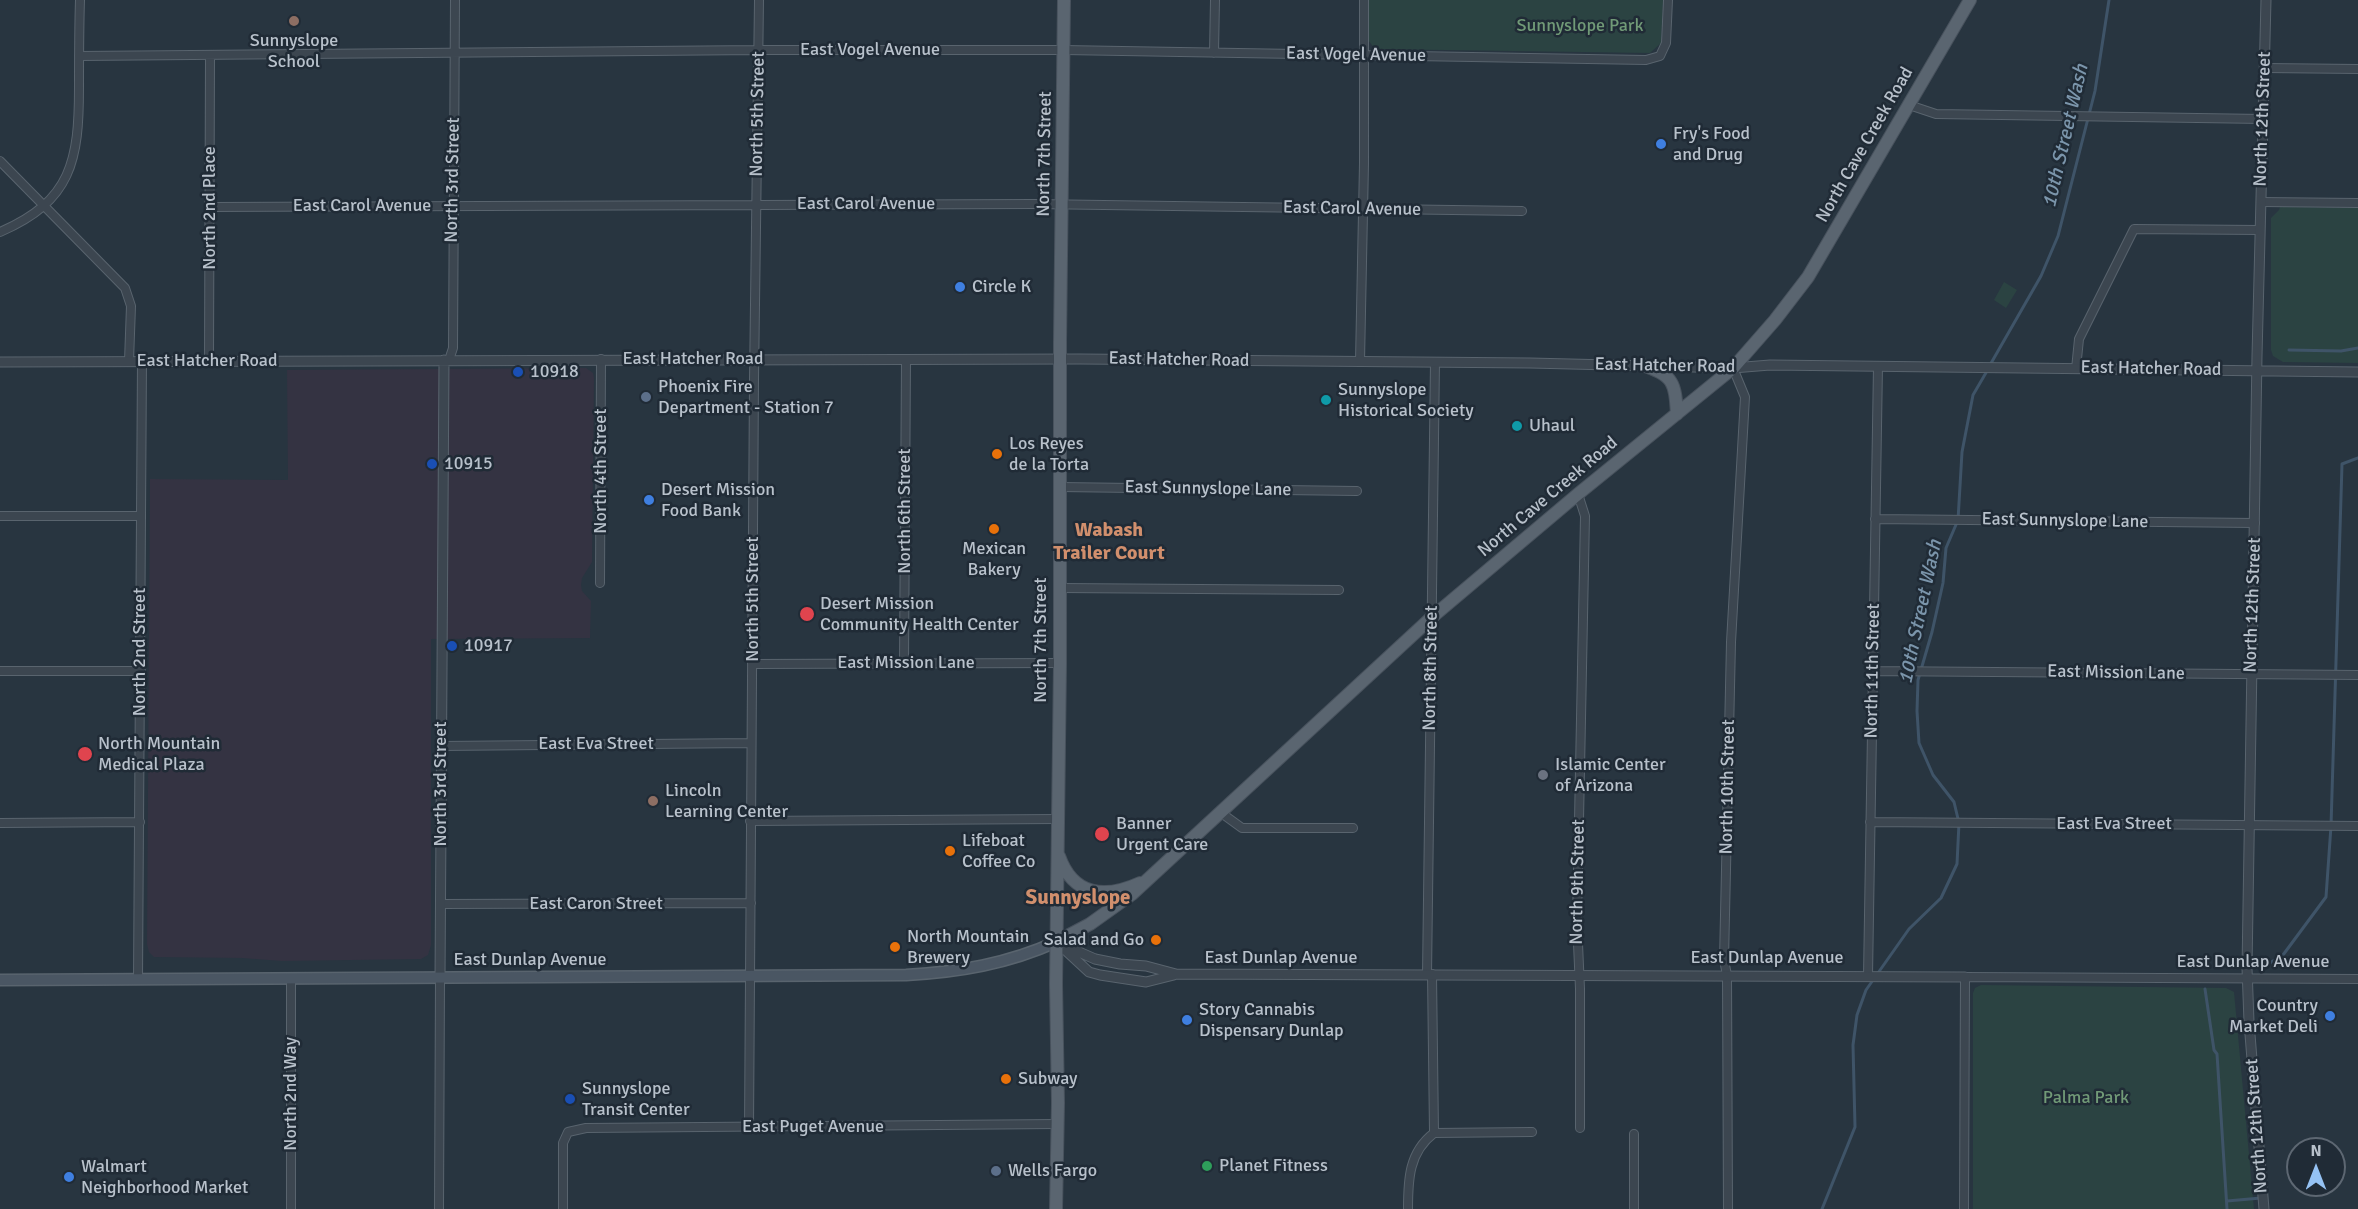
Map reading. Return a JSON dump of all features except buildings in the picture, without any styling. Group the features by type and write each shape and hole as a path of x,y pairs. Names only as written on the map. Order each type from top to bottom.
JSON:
{"main road":[{"name":"North 7th Street","path":"1056,1209 1058,1124 1056,849 1060,663 1060,359 1064,0"},
{"name":"North Cave Creek Road","path":"1056,942 1112,910 1149,879 1431,618 1733,368 1775,320 1808,277 1970,0"},
{"path":"1642,365 1658,370 1673,383 1677,414"},
{"path":"1056,849 1063,868 1072,880 1083,888 1096,892 1116,891 1149,879"},
{"name":"East Dunlap Avenue","path":"0,980 936,974 1001,963 1030,954 1056,942"}],"street":[{"path":"0,232 18,224 44,206 64,181 76,148 79,132 80,0"},
{"name":"North 3rd Street","path":"439,1209 441,746 446,360 453,348 455,0"},
{"name":"North 5th Street","path":"749,1127 759,0"},
{"path":"1214,53 1215,0"},
{"path":"1360,361 1364,209 1364,0"},
{"name":"East Vogel Avenue","path":"79,56 759,50 1064,50 1646,60 1660,56 1666,43 1668,0"},
{"name":"North 12th Street","path":"2264,1209 2248,979 2248,825 2266,0"},
{"name":"North 2nd Place","path":"209,361 210,55"},
{"path":"2265,68 2358,69"},
{"path":"1909,105 1936,114 2263,119"},
{"path":"0,161 125,288 131,306 129,361"},
{"path":"2261,202 2358,203"},
{"name":"East Carol Avenue","path":"209,207 1062,205 1522,211"},
{"path":"2076,369 2079,339 2134,229 2260,230"},
{"name":"North 6th Street","path":"904,663 906,359"},
{"name":"East Hatcher Road","path":"0,362 1060,359 1435,362 1733,368 1770,365 2358,372"},
{"name":"North 4th Street","path":"600,583 601,360"},
{"name":"North 2nd Street","path":"138,978 142,361"},
{"name":"North 8th Street","path":"1434,1133 1429,975 1435,362"},
{"name":"North 11th Street","path":"1868,975 1878,366"},
{"name":"North 10th Street","path":"1728,1209 1727,975 1724,960 1731,642 1745,397 1733,368"},
{"name":"East Sunnyslope Lane","path":"1060,487 1357,491"},
{"name":"North 9th Street","path":"1578,494 1586,516 1577,921 1580,1128"},
{"path":"0,516 141,516"},
{"name":"East Sunnyslope Lane","path":"1875,519 2255,523"},
{"path":"1060,588 1339,591"},
{"name":"East Mission Lane","path":"752,664 1060,663"},
{"path":"0,671 141,670"},
{"name":"East Mission Lane","path":"1873,671 2358,675"},
{"name":"East Eva Street","path":"441,746 751,743"},
{"path":"1220,812 1242,828 1353,828"},
{"path":"750,821 1057,819"},
{"path":"0,823 140,822"},
{"name":"East Eva Street","path":"1870,822 2358,826"},
{"name":"East Caron Street","path":"441,904 751,903"},
{"name":"East Dunlap Avenue","path":"1056,942 1089,972 1100,975 1146,982 1176,974"},
{"name":"East Dunlap Avenue","path":"1056,942 1095,959 1146,966 1176,974 1868,975 2358,979"},
{"path":"1964,1209 1965,977"},
{"name":"North 2nd Way","path":"291,978 291,1209"},
{"name":"East Puget Avenue","path":"563,1209 563,1143 568,1132 586,1128 1058,1124"},
{"path":"1407,1209 1411,1165 1424,1140 1434,1133 1532,1132"},
{"path":"1634,1134 1634,1209"}],"shaded area":[{"path":"586,368 593,373 594,378 592,562 582,578 581,585 582,591 591,601 590,638 431,639 431,945 428,955 421,959 282,961 154,957 149,952 147,944 150,479 288,480 287,370"}],"green space":[{"name":"Sunnyslope Park","path":"1369,0 1663,0 1661,43 1650,53 1375,49 1368,40"},
{"path":"2280,207 2358,208 2358,363 2283,362 2273,356 2271,350 2271,218"},
{"path":"2004,282 2017,290 2006,308 1994,300"},
{"name":"Palma Park","path":"1981,985 2226,988 2234,992 2254,1209 1973,1209 1973,993 1975,988"}],"waterway":[{"name":"10th Street Wash","path":"1990,365 2041,276 2058,236 2095,91 2109,0"},
{"path":"2289,350 2341,351 2358,348"},
{"name":"10th Street Wash","path":"1822,1209 1855,1127 1853,1045 1857,1015 1866,990 1909,929 1941,898 1957,864 1959,823 1954,802 1933,775 1919,743 1918,680 1943,583 1946,548 1958,520 1962,452 1973,395 1987,371"},
{"path":"2268,964 2283,955 2326,897 2331,826 2342,464 2358,458"},
{"path":"2205,989 2214,1050 2217,1054 2227,1209"},
{"path":"2227,1201 2261,1198"}],"place":[{"name":"Sunnyslope School","path":"294,21"},
{"name":"Fry's Food and Drug","path":"1661,144"},
{"name":"Circle K","path":"960,287"},
{"name":"10918","path":"518,372"},
{"name":"Phoenix Fire Department - Station 7","path":"646,397"},
{"name":"Sunnyslope Historical Society","path":"1326,400"},
{"name":"Uhaul","path":"1517,426"},
{"name":"Los Reyes de la Torta","path":"997,454"},
{"name":"10915","path":"432,464"},
{"name":"Desert Mission Food Bank","path":"649,500"},
{"name":"Mexican Bakery","path":"994,529"},
{"name":"Desert Mission Community Health Center","path":"807,614"},
{"name":"10917","path":"452,646"},
{"name":"North Mountain Medical Plaza","path":"85,754"},
{"name":"Islamic Center of Arizona","path":"1543,775"},
{"name":"Lincoln Learning Center","path":"653,801"},
{"name":"Banner Urgent Care","path":"1102,834"},
{"name":"Lifeboat Coffee Co","path":"950,851"},
{"name":"Salad and Go","path":"1156,940"},
{"name":"North Mountain Brewery","path":"895,947"},
{"name":"Country Market Deli","path":"2330,1016"},
{"name":"Story Cannabis Dispensary Dunlap","path":"1187,1020"},
{"name":"Subway","path":"1006,1079"},
{"name":"Sunnyslope Transit Center","path":"570,1099"},
{"name":"Planet Fitness","path":"1207,1166"},
{"name":"Wells Fargo","path":"996,1171"},
{"name":"Walmart Neighborhood Market","path":"69,1177"}],"district":[{"name":"Wabash Trailer Court","path":"1109,542"},
{"name":"Sunnyslope","path":"1078,898"}]}
